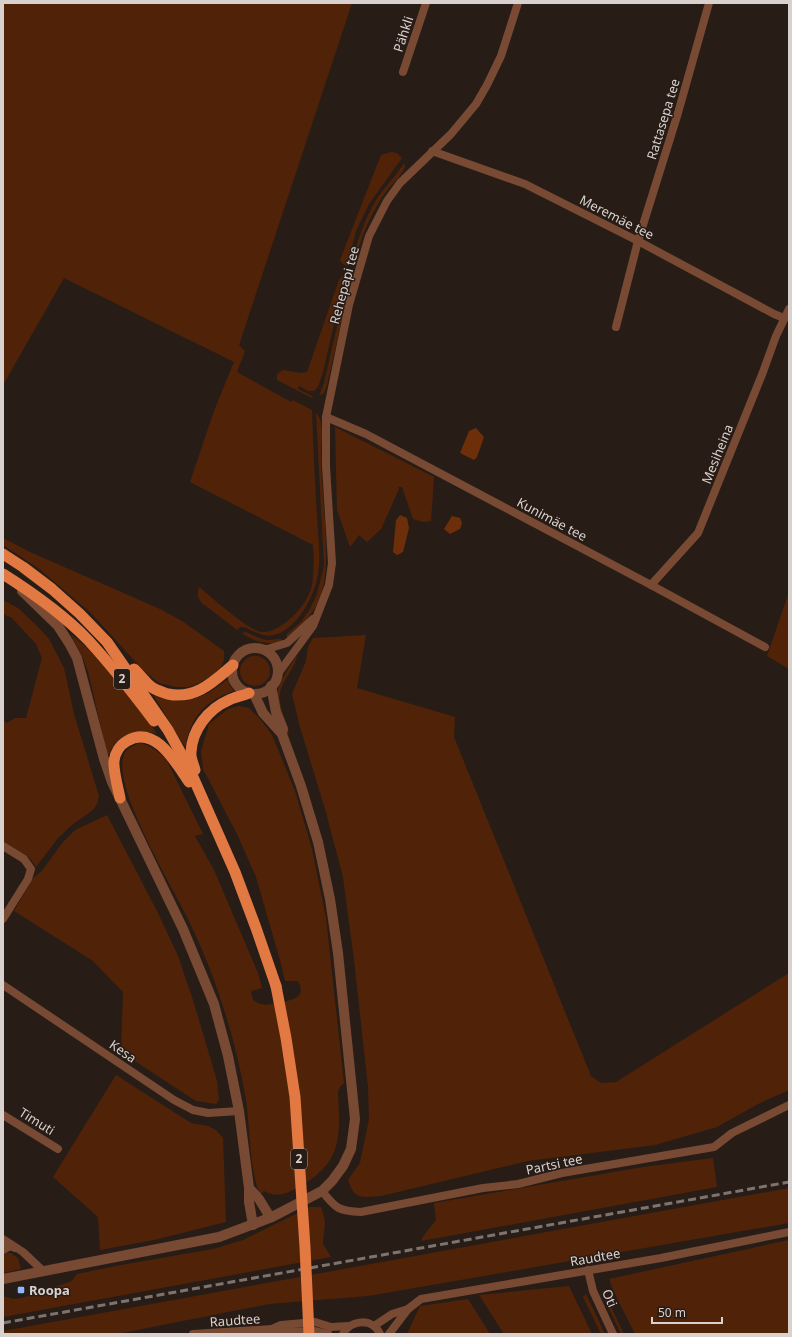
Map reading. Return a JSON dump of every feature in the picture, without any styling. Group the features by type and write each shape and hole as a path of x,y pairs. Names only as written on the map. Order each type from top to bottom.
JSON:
{"highway":[{"name":"2","path":"3,554 52,589 80,614 107,642 168,730 189,768 235,872 276,986 286,1038 294,1097 305,1247 309,1334"},
{"name":"2","path":"5,576 50,607 87,639 128,686 162,731 206,807"},
{"path":"107,642 150,686 161,692 178,696 193,694 210,684 233,665"},
{"path":"206,807 190,754 195,734 201,721 215,708 228,700 251,693"},
{"path":"120,798 114,769 114,760 117,750 123,743 129,740 138,737 146,737 161,745 176,762 206,807"}],"street":[{"name":"Pähkli","path":"403,72 426,3"},
{"name":"Rehepapi tee","path":"277,675 313,626 329,585 332,563 326,466 326,416 349,305 369,236 387,201 400,183 451,134 476,104 501,56 518,3"},
{"name":"Rattasepa tee","path":"616,327 638,241 678,113 709,3"},
{"name":"Meremäe tee","path":"432,151 525,184 638,241 784,318"},
{"name":"Mesiheina","path":"651,585 698,533 776,336 789,310"},
{"name":"Kunimäe tee","path":"326,416 366,434 651,585 764,647"},
{"path":"5,576 58,626 77,658 104,759 112,782 184,929 214,1004 228,1056 239,1111 253,1225"},
{"name":"Rehepapi tee","path":"264,650 287,643 317,616"},
{"path":"272,686 260,693 251,693 242,690 233,679 232,672 236,658 241,653 254,648 264,650 275,660 277,675 272,686 276,712 283,729 282,734"},
{"path":"3,1279 219,1237 253,1225 322,1191 332,1181 343,1166 351,1149 355,1119 338,952 330,899 316,835 301,786 282,734 263,713 251,693"},
{"path":"3,846 24,859 31,869 28,880 3,919"},
{"name":"Kesa","path":"3,985 181,1104 193,1110 208,1113 239,1111"},
{"name":"Partsi tee","path":"322,1191 333,1206 346,1211 361,1212 484,1188 518,1184 562,1173 714,1147 732,1133 789,1105"},
{"name":"Timuti","path":"3,1115 58,1149"},
{"path":"249,1188 270,1217"},
{"name":"Raudtee","path":"272,1329 282,1325 315,1322 331,1327 349,1326 362,1322 374,1326 392,1314 408,1308 422,1299 661,1258 789,1232"},
{"path":"3,1239 23,1252 44,1272"},
{"path":"3,1250 10,1246 23,1252"},
{"name":"Oti","path":"588,1270 593,1291 613,1334"},
{"name":"Raudtee","path":"389,1334 408,1308"},
{"path":"343,1334 349,1326"},
{"path":"374,1326 380,1334"},
{"name":"Raudtee","path":"193,1334 272,1329 286,1332 314,1331 328,1334"}],"shaded area":[{"path":"3,3 352,3 239,345 245,351 237,372 291,402 293,400 312,410 319,545 318,574 313,592 304,610 290,626 282,632 270,636 262,635 243,627 240,627 237,630 202,603 198,595 199,587 247,625 261,632 269,631 286,623 306,600 312,585 314,565 313,545 190,482 214,411 234,362 64,278 3,385"},
{"path":"391,152 397,153 402,158 369,204 356,231 347,266 340,260 381,155"},
{"path":"404,163 404,170 385,193 370,218 355,264 352,266 361,232 376,200"},
{"path":"342,276 345,276 323,372 318,387 314,391 308,391 299,386 298,389 312,396 313,398 277,380 277,374 283,370 301,373 307,372 339,280"},
{"path":"350,278 351,280 327,385 324,393 319,396 324,383 348,279"},
{"path":"316,413 322,426 321,466 326,548 324,583 321,595 315,608 302,624 287,638 286,635 301,622 310,609 317,594 324,566"},
{"path":"335,427 434,477 431,521 423,522 413,519 402,487 398,487 399,489 381,529 367,542 359,535 350,547 337,510"},
{"path":"476,428 484,437 477,457 474,460 460,453 469,431"},
{"path":"400,515 407,518 409,528 403,552 397,555 393,552 396,520"},
{"path":"452,516 460,518 462,523 460,529 450,534 444,529"},
{"path":"3,538 30,552 160,609 182,621 224,651 224,660 221,667 211,676 189,687 176,687 159,683 143,670 91,613 38,568 3,545"},
{"path":"789,592 789,669 767,656"},
{"path":"3,600 18,608 49,639 64,668 74,714 99,796 97,804 93,810 73,824 58,838 36,867 30,858 3,841 3,720 7,723 15,718 26,718 42,658 36,644 12,618 3,614"},
{"path":"246,632 263,639 283,640 272,643 256,641 242,633"},
{"path":"71,635 107,669 128,694 157,734 142,731 128,734 118,741 109,754 107,754 89,675 83,658"},
{"path":"366,635 357,688 455,717 454,737 591,1076 601,1083 616,1082 789,973 789,1090 760,1103 717,1127 655,1145 528,1161 381,1196 364,1197 353,1192 348,1180 360,1163 369,1119 368,1087 354,960 343,877 292,694 306,661 308,647 313,638"},
{"path":"297,655 296,660 284,682 279,698 289,736 279,710 277,694 282,679"},
{"path":"255,656 266,660 270,671 266,682 255,686 244,682 240,671 244,660"},
{"path":"228,679 230,686 234,691 215,700 200,712 191,727 185,747 154,696 176,700 193,699 210,692"},
{"path":"239,706 249,708 261,720 272,735 295,791 312,849 326,918 344,1083 338,1092 338,1136 336,1147 331,1158 324,1168 313,1178 290,1192 277,1195 264,1191 260,1195 253,1171 248,1112 242,1077 237,1054 216,984 198,940 135,812 126,789 122,770 126,751 140,743 155,750 167,761 203,834 195,836 214,870 258,973 262,988 251,991 253,999 259,1004 265,1005 294,999 300,994 300,986 298,981 285,981 256,877 237,834 203,769 201,751 209,724 228,709"},
{"path":"107,815 158,913 178,956 193,1000 217,1081 219,1100 216,1104 196,1101 121,1052 123,992 93,961 14,911 33,878 41,872 63,842 75,830"},
{"path":"116,1075 191,1123 208,1126 216,1130 223,1138 226,1222 154,1240 100,1250 98,1217 53,1177"},
{"path":"713,1158 717,1187 421,1241 436,1220 434,1203 643,1167"},
{"path":"789,1188 789,1223 368,1296 269,1304 117,1334 3,1334 3,1331"},
{"path":"310,1207 321,1207 325,1221 323,1244 331,1257 3,1317 3,1296 14,1299 22,1298 72,1281 77,1274 213,1249 243,1240"},
{"path":"789,1240 789,1334 635,1334 609,1279"},
{"path":"6,1253 11,1253 18,1258 21,1269 4,1273 3,1256"},
{"path":"569,1286 592,1334 504,1334 479,1295"},
{"path":"601,1292 604,1292 624,1334 621,1334"},
{"path":"586,1294 605,1334 601,1334 583,1297"},
{"path":"468,1299 490,1334 407,1334 420,1306"}],"railway":[{"path":"3,1323 789,1182"}],"place":[{"name":"Roopa","path":"21,1290"}]}
